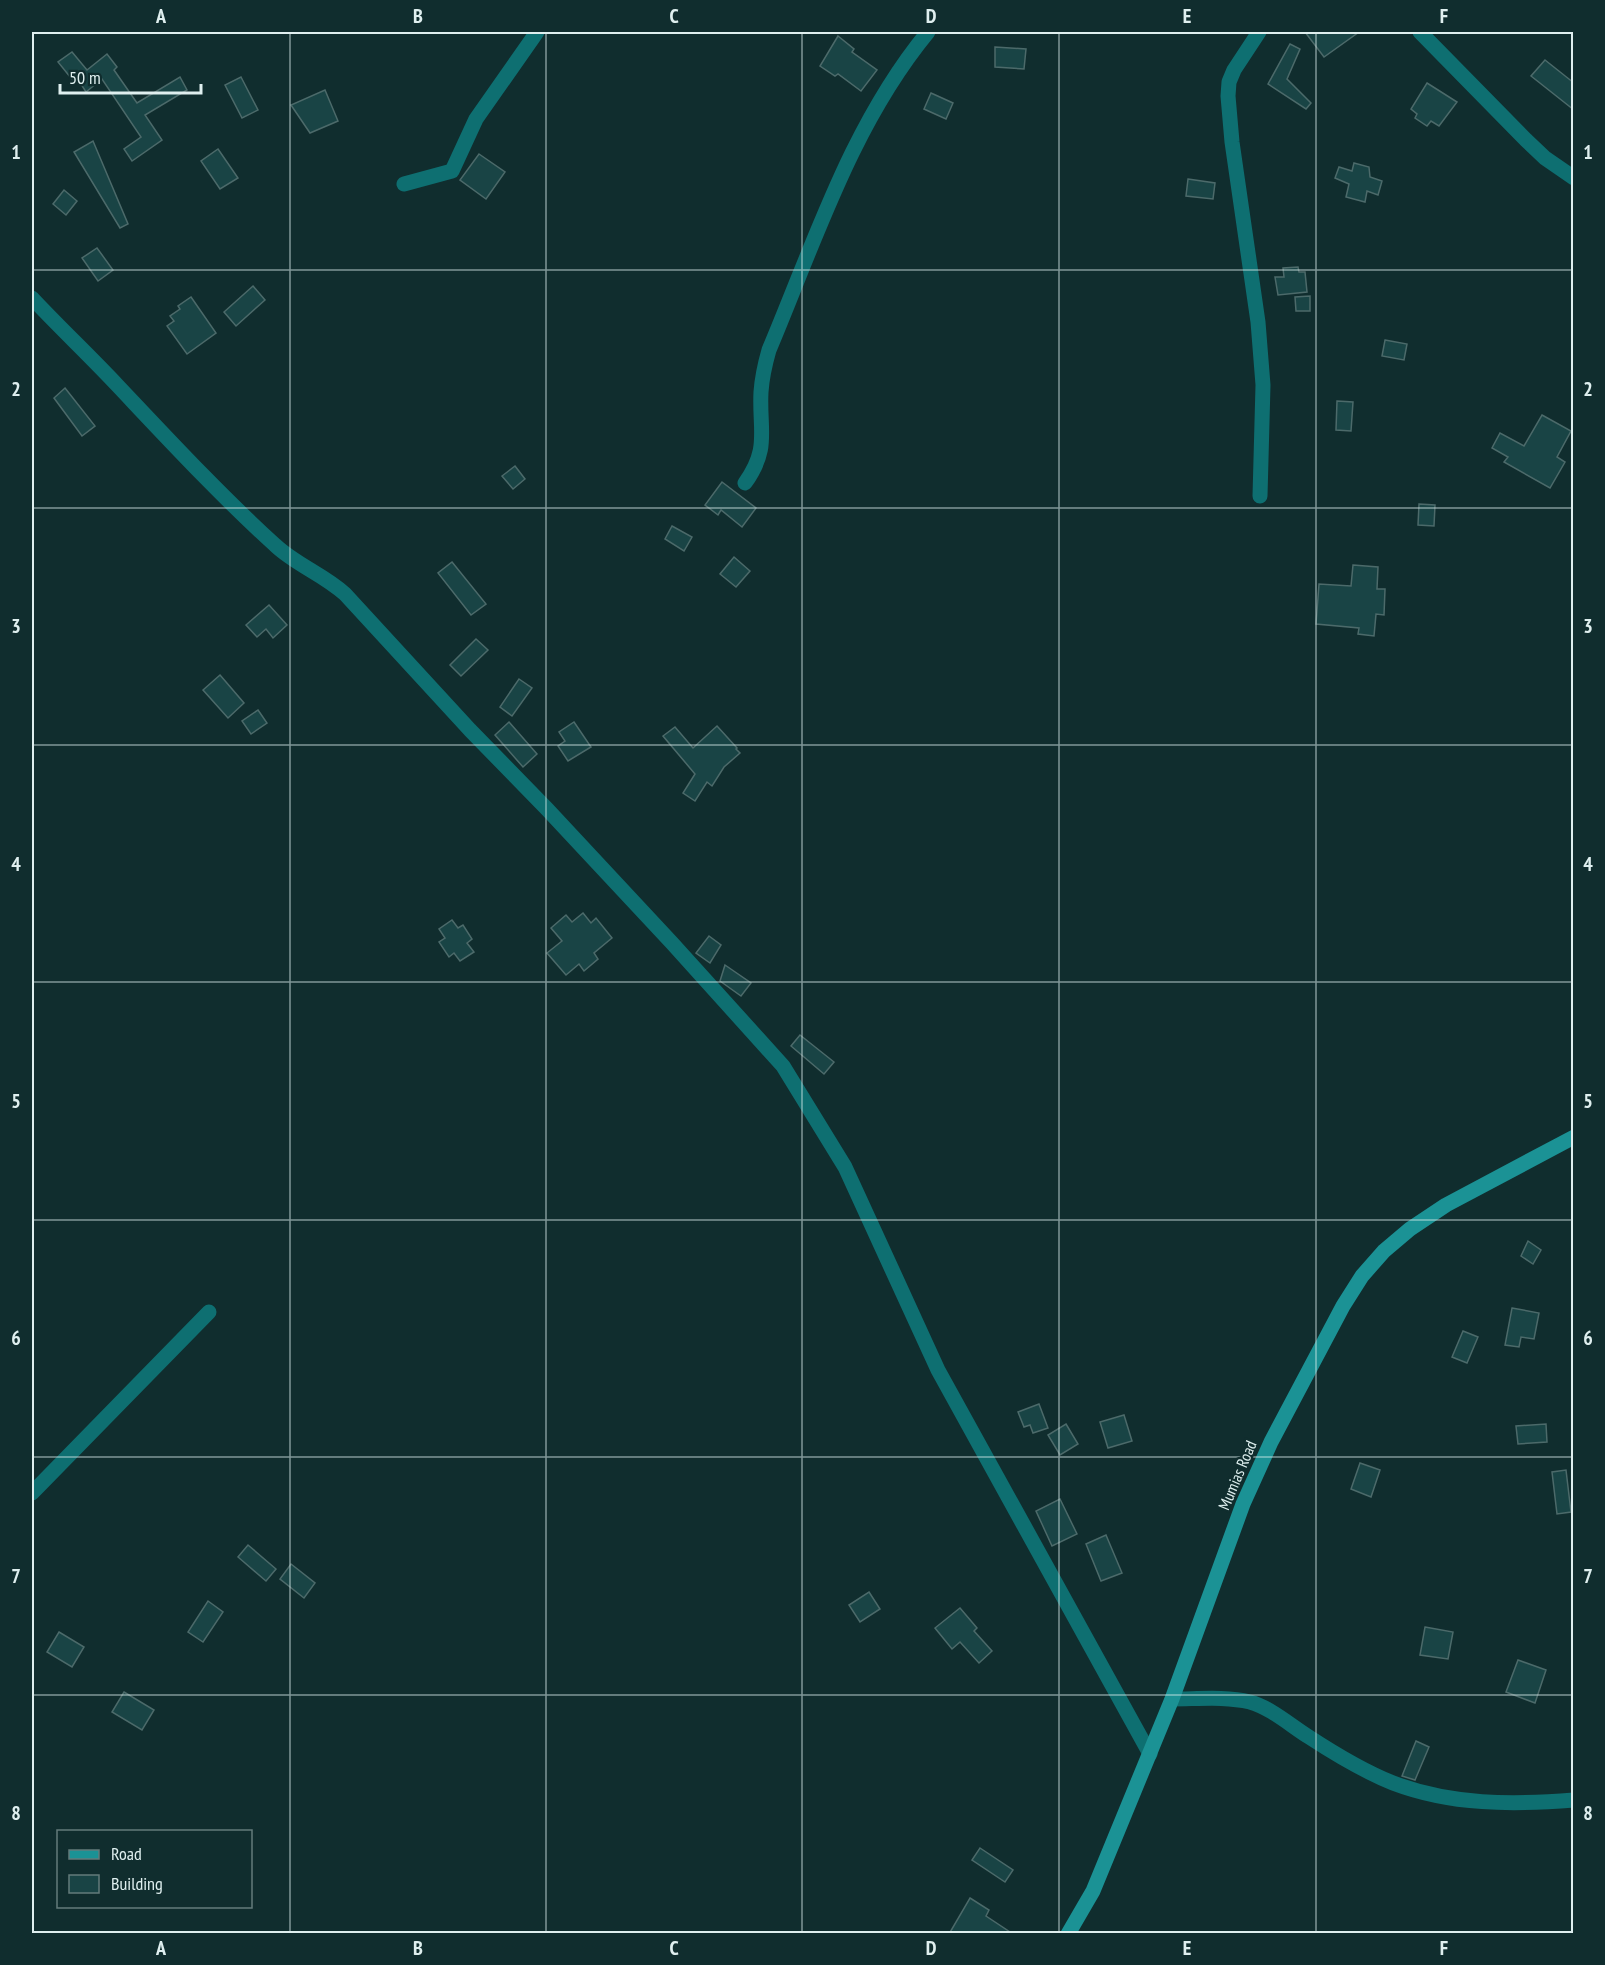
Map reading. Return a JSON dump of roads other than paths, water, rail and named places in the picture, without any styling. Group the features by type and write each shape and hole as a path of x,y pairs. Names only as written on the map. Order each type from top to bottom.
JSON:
{"street":[{"path":"404,184 452,171 476,118 537,32"},
{"path":"745,483 756,468 760,454 763,434 761,393 769,350 849,159 887,89 914,48 928,32"},
{"path":"1259,32 1234,70 1228,96 1232,142 1258,322 1263,385 1260,496"},
{"path":"1420,32 1532,146 1574,178"},
{"path":"32,298 273,543 298,564 330,581 345,594 672,943 783,1066 845,1167 938,1370 1150,1754"},
{"name":"Mumias Road","path":"1068,1934 1093,1891 1150,1754 1243,1504 1277,1432 1343,1306 1362,1276 1384,1251 1446,1205 1574,1137"},
{"path":"32,1493 208,1312"},
{"path":"1172,1699 1221,1699 1251,1702 1267,1709 1361,1768 1419,1791 1457,1800 1503,1804 1574,1800"}]}
